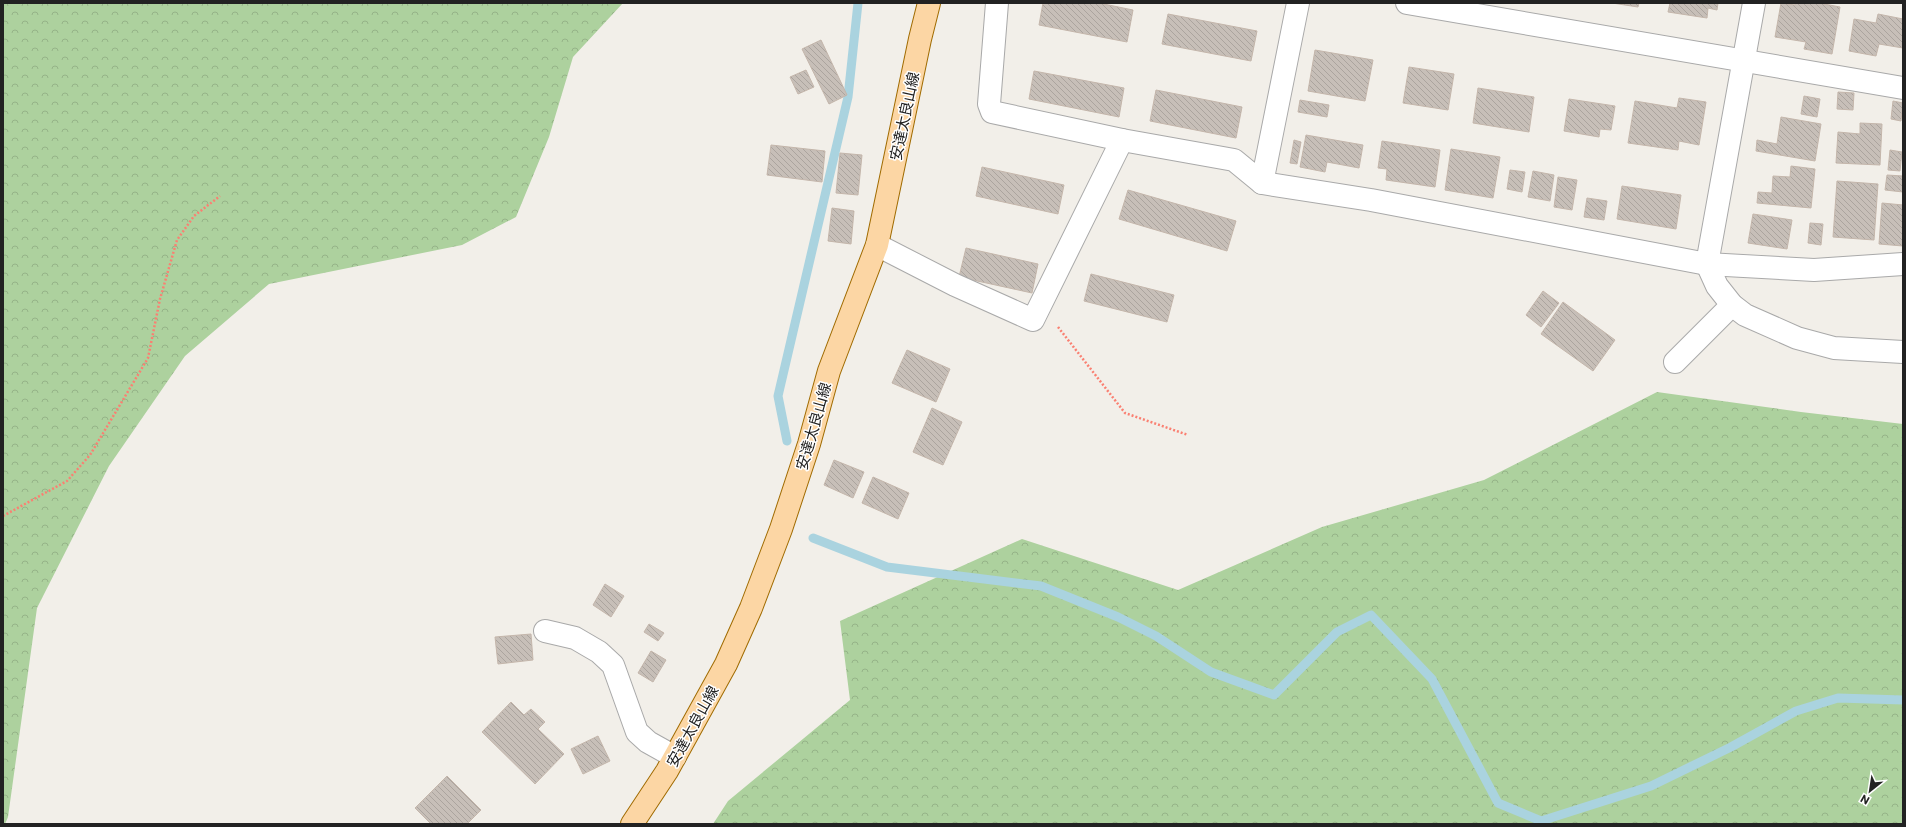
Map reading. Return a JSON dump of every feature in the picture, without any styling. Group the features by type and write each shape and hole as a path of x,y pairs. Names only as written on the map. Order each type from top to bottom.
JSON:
{"main road":[{"name":"安達太良山線","path":"632,824 675,757 726,664 751,608 781,530 810,444 829,371 877,245 920,39 929,3"}],"street":[{"path":"997,3 989,104 992,112 1122,140 1234,160 1262,183 1371,200 1707,264 1814,270 1903,264"},
{"path":"1262,183 1298,3"},
{"path":"1407,3 1903,88"},
{"path":"1754,3 1707,264 1717,286 1732,305 1745,315 1797,338 1834,348 1903,352"},
{"path":"877,245 955,286 1033,320 1122,140"},
{"path":"1675,362 1732,305"},
{"path":"545,631 575,638 599,652 613,665 637,732 648,742 675,757"}],"path":[{"path":"3,516 67,481 90,455 148,358 160,299 177,240 194,216 220,196"},
{"path":"1041,305 1125,413 1188,435"}],"green space":[{"path":"3,3 623,3 573,57 549,137 516,217 462,245 269,284 185,356 109,466 37,608 8,817 5,824 3,824"},
{"path":"1657,392 1801,412 1903,424 1903,824 713,824 728,801 850,700 840,621 1022,539 1178,590 1322,527 1484,480"}],"building":[{"path":"1043,3 1099,3 1133,10 1127,42 1039,25"},
{"path":"1612,3 1639,3 1638,7"},
{"path":"1670,3 1718,3 1717,10 1708,8 1707,18 1668,12"},
{"path":"1781,3 1795,5 1795,3 1819,3 1840,7 1832,54 1804,49 1806,42 1775,37"},
{"path":"1168,14 1257,31 1251,61 1162,44"},
{"path":"1878,14 1903,19 1903,48 1879,44 1876,56 1849,51 1854,19 1876,23"},
{"path":"821,40 847,95 829,104 802,49"},
{"path":"1315,50 1373,60 1365,101 1308,91"},
{"path":"1409,67 1454,74 1448,110 1403,103"},
{"path":"806,70 814,87 798,94 790,77"},
{"path":"1034,71 1124,88 1119,117 1029,99"},
{"path":"1478,88 1534,97 1529,132 1473,123"},
{"path":"1156,90 1242,107 1236,138 1150,121"},
{"path":"1838,92 1854,93 1853,110 1837,109"},
{"path":"1804,96 1820,99 1817,117 1801,114"},
{"path":"1679,98 1706,102 1699,145 1679,141 1678,150 1628,143 1635,101 1677,108"},
{"path":"1569,99 1615,106 1611,130 1600,129 1599,137 1564,131"},
{"path":"1300,100 1329,105 1327,117 1298,112"},
{"path":"1893,101 1903,103 1901,121 1891,119"},
{"path":"1781,117 1821,124 1815,161 1756,151 1757,140 1777,144"},
{"path":"1860,123 1882,124 1880,165 1836,163 1838,132 1860,134"},
{"path":"1306,135 1363,145 1359,168 1327,162 1325,172 1300,167"},
{"path":"1294,140 1301,142 1297,164 1290,163"},
{"path":"1382,141 1440,150 1435,187 1386,180 1387,169 1378,168"},
{"path":"771,145 825,151 822,182 767,175"},
{"path":"1451,149 1500,157 1493,198 1445,190"},
{"path":"1890,150 1902,152 1900,171 1888,170"},
{"path":"840,153 862,155 858,195 836,193"},
{"path":"1791,166 1815,169 1811,208 1757,203 1758,192 1772,193 1773,176 1790,177"},
{"path":"982,167 1064,185 1058,214 976,196"},
{"path":"1510,170 1525,172 1522,192 1507,189"},
{"path":"1533,171 1554,175 1550,201 1528,197"},
{"path":"1887,175 1903,176 1903,192 1885,190"},
{"path":"1558,177 1577,180 1572,210 1554,207"},
{"path":"1837,181 1878,184 1874,240 1833,237"},
{"path":"1622,186 1681,195 1676,229 1617,219"},
{"path":"1128,190 1236,221 1227,251 1119,219"},
{"path":"1587,198 1607,201 1604,220 1584,217"},
{"path":"1882,203 1903,205 1903,246 1879,244"},
{"path":"832,208 854,211 851,244 828,241"},
{"path":"1753,214 1792,220 1787,249 1748,243"},
{"path":"1810,223 1823,224 1821,245 1808,243"},
{"path":"966,248 1038,264 1032,293 959,277"},
{"path":"1091,274 1174,295 1167,322 1084,301"},
{"path":"1543,291 1559,303 1541,327 1526,315"},
{"path":"1563,302 1615,340 1593,371 1541,334"},
{"path":"907,350 950,369 936,402 892,383"},
{"path":"932,408 962,422 943,465 913,452"},
{"path":"834,460 864,472 853,498 824,485"},
{"path":"873,477 909,493 898,519 862,503"},
{"path":"605,584 624,596 611,617 593,605"},
{"path":"649,624 664,633 658,641 644,632"},
{"path":"531,634 533,660 498,664 495,637"},
{"path":"651,651 666,660 653,682 638,673"},
{"path":"511,702 524,715 531,709 545,722 538,729 564,754 535,784 482,732"},
{"path":"598,736 610,761 583,774 571,749"},
{"path":"447,776 481,810 467,824 431,824 415,808"}],"waterway":[{"path":"787,441 778,396 848,97 858,3"},
{"path":"813,538 887,567 1041,586 1118,617 1156,636 1211,672 1274,695 1337,632 1371,615 1432,679 1498,803 1541,821 1651,786 1731,747 1796,711 1838,698 1903,700"}]}
